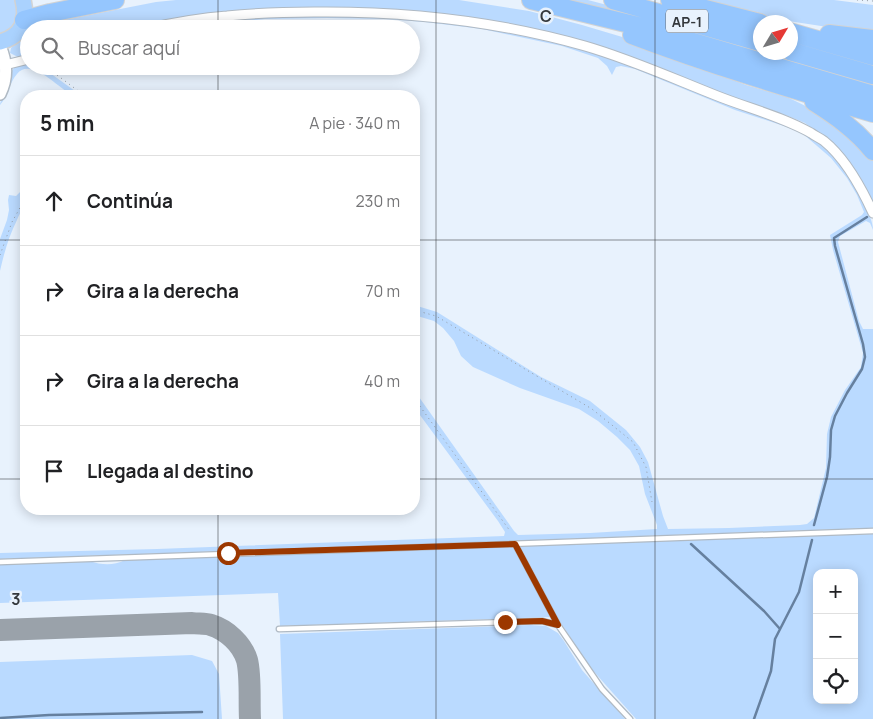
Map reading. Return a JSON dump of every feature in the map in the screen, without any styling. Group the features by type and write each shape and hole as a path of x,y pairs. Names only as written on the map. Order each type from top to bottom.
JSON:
{"highway":[{"path":"23,0 26,10 24,20 116,0"},
{"name":"AP-1","path":"531,0 642,27 873,95"},
{"name":"AP-1","path":"613,0 753,40"},
{"path":"670,0 753,21"},
{"path":"550,4 688,56 777,85 873,113"},
{"path":"0,44 20,30"},
{"path":"798,32 873,38"},
{"path":"798,33 873,56"},
{"path":"798,53 873,75"},
{"path":"777,85 835,115 873,150"}],"street":[{"path":"202,20 227,16 288,12 370,12 449,19 522,30 576,44 636,63 716,96 798,126 824,141 842,160 873,213"},
{"path":"0,44 5,65 5,79 0,94"},
{"path":"5,65 20,61"}],"lane":[{"path":"0,562 873,531"},
{"path":"515,544 558,625 602,689 630,719"},
{"path":"280,629 542,621 558,625"}],"path":[{"path":"857,0 873,1"},
{"path":"57,75 77,90"},
{"path":"0,254 12,222 20,208"},
{"path":"420,312 436,316 592,409 633,442 646,467 652,502"},
{"path":"420,406 510,531"}],"shaded area":[{"path":"0,0 17,0 20,12 14,29 0,36"},
{"path":"176,0 459,0 529,11 582,25 629,39 746,85 787,97 822,114 867,151 873,161 873,207 822,136 805,123 751,105 607,49 430,13 381,9 337,8 208,20 64,20 156,2"},
{"path":"559,0 588,0 656,18 753,46 753,54"},
{"path":"697,0 834,0 873,5 873,30 834,28 798,22 798,15 761,15"},
{"path":"336,15 432,20 522,34 587,50 794,126 822,146 843,168 869,214 873,227 873,230 870,223 866,221 840,236 838,242 859,321 863,329 873,329 873,528 0,559 0,553 504,536 505,532 498,521 420,415 420,398 518,535 657,529 645,494 639,466 630,450 617,437 598,421 579,409 520,388 473,367 461,356 454,341 443,328 434,321 420,317 420,307 437,312 541,377 590,401 626,430 640,447 648,462 668,529 800,525 807,524 814,518 826,468 827,434 831,417 845,390 861,367 863,353 830,235 864,212 847,178 831,158 802,133 735,110 635,69 621,66 616,67 612,75 607,66 598,58 562,46 482,29 420,22 420,20 327,18 227,20 277,16"},
{"path":"20,41 20,56 10,53 11,48"},
{"path":"773,60 798,60 873,81 873,88"},
{"path":"20,65 20,72 12,81 0,105 13,69"},
{"path":"44,75 53,75 74,90 64,90"},
{"path":"20,192 20,214 9,238 0,271 0,239 7,220 9,195 16,196"},
{"path":"873,534 873,719 636,719 588,665 560,622 520,546"},
{"path":"511,546 517,551 552,617 280,626 278,593 0,603 0,564 89,561 107,564 125,560"},
{"path":"546,626 558,633 582,670 625,719 283,719 280,634"},
{"path":"192,655 212,661 219,674 222,719 0,719 0,662"}],"waterway":[{"path":"814,525 827,477 831,430 835,416 862,369 865,357 834,238 867,217"},
{"path":"754,719 771,671 775,639 799,592 812,540"},
{"path":"691,544 764,611 780,629"},
{"path":"0,718 49,715 202,712"}],"taxiway":[{"path":"0,630 192,623 217,627 233,638 245,654 249,673 250,719"}],"route":[{"path":"228,553 515,544 558,625 542,621 505,622"}]}
